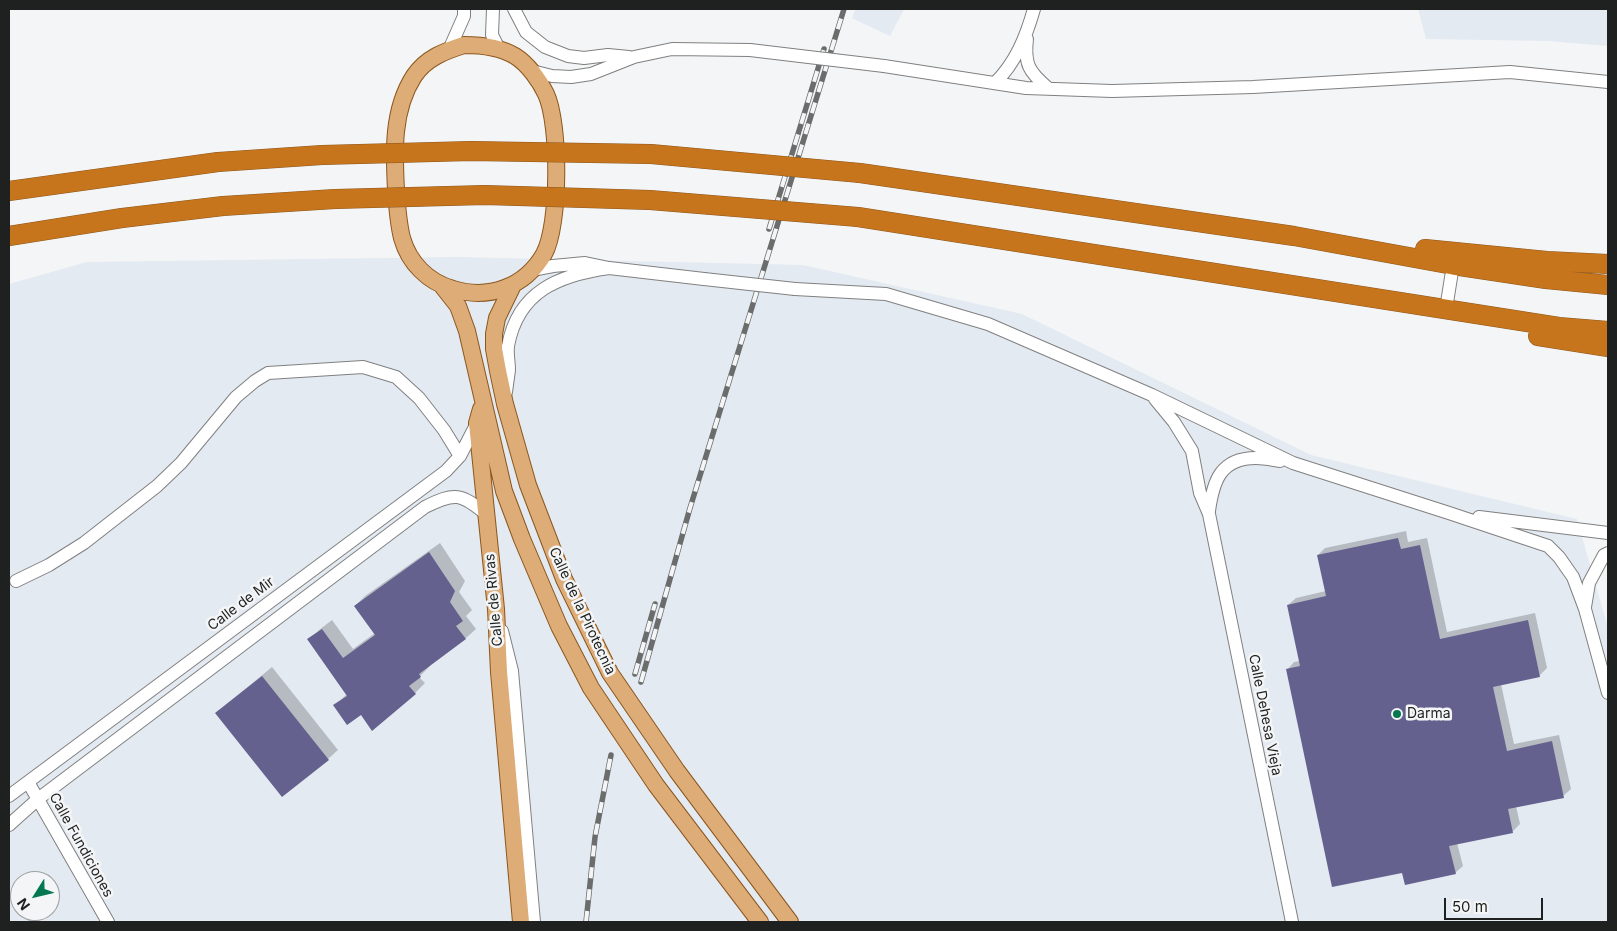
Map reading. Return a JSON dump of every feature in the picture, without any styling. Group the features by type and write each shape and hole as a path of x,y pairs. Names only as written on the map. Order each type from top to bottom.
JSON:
{"highway":[{"path":"9,191 218,162 322,155 471,151 651,154 860,173 1294,236 1453,265 1546,279 1608,285"},
{"path":"9,236 122,218 214,207 334,199 485,195 640,200 858,217 1559,327 1608,331"},
{"path":"1294,236 1547,261 1608,264"},
{"path":"1284,284 1608,348"}],"main road":[{"path":"464,45 484,45 499,49 516,56 532,71 546,95 555,128 556,173 552,227 544,253 532,270 513,285 498,291 482,294 463,292 443,287 424,274 412,261 404,245 399,226 394,134 405,93 414,75 429,60 448,50 464,45"},
{"name":"Calle de la Pirotecnia","path":"513,285 497,318 494,349 504,404 528,485 546,536 581,616 610,673 677,771 790,922"},
{"name":"Calle de Rivas","path":"443,287 458,306 467,331 483,402 478,423 496,609 499,672 521,922"},
{"name":"Calle de la Pirotecnia","path":"483,402 504,491 522,540 559,626 591,688 656,785 760,922"}],"street":[{"path":"448,50 461,22 464,9"},
{"path":"493,9 492,34 499,49"},
{"path":"514,9 526,32 545,47 568,56 584,58 608,55 634,57"},
{"path":"1034,9 1027,33 1025,54 1028,67 1048,88"},
{"path":"995,83 1006,72 1027,33"},
{"path":"532,71 552,76 572,77 591,74 634,57 672,49 750,50 884,66 1026,88 1112,91 1173,90 1510,72 1608,82"},
{"path":"532,270 585,263 609,268 795,289 886,294 988,324 1152,395 1292,463 1548,546 1559,557 1573,577 1585,609 1608,693"},
{"path":"1446,309 1453,265"},
{"path":"504,404 508,370 508,349 512,332 520,315 531,299 543,288 562,279 583,271 609,268"},
{"path":"16,581 49,565 84,543 157,486 181,463 236,397 255,380 268,373 363,366 396,377 419,398 444,430 460,456"},
{"name":"Calle Dehesa Vieja","path":"1152,395 1174,422 1192,451 1200,493 1209,514 1292,922"},
{"name":"Calle de Mir","path":"9,796 446,471 460,456 478,423"},
{"name":"Calle Dehesa Vieja","path":"1209,514 1212,490 1218,476 1228,466 1240,460 1257,458 1292,463"},
{"path":"9,825 38,799 426,507 442,499 456,496 473,503 487,515"},
{"path":"1449,513 1608,533"},
{"path":"1585,609 1589,583 1604,555 1608,554"},
{"path":"496,609 512,671 534,922"},
{"name":"Calle Fundiciones","path":"28,782 108,922"}],"shaded area":[{"path":"855,9 904,9 890,36 852,18"},
{"path":"1418,9 1608,9 1608,46 1548,41 1426,39"},
{"path":"458,257 803,265 1022,314 1311,455 1577,519 1608,628 1608,922 9,922 9,284 87,262"}],"building":[{"name":"Darma","path":"1398,538 1401,549 1420,545 1440,639 1528,620 1540,677 1493,687 1507,751 1552,741 1564,798 1508,809 1513,833 1449,846 1456,874 1405,885 1402,873 1332,887 1286,669 1300,666 1287,605 1326,596 1317,555"},
{"path":"429,552 455,591 450,602 463,621 456,626 466,639 419,674 421,677 409,686 416,694 372,731 361,715 347,725 333,705 347,696 307,639 322,629 343,658 375,635 354,606"},
{"path":"262,676 329,760 282,797 215,713"}],"railway":[{"path":"641,682 690,508 844,9"},
{"path":"769,229 824,49"},
{"path":"635,674 655,604"},
{"path":"586,922 595,837 611,755"}],"place":[{"name":"Darma","path":"1397,714"}]}
